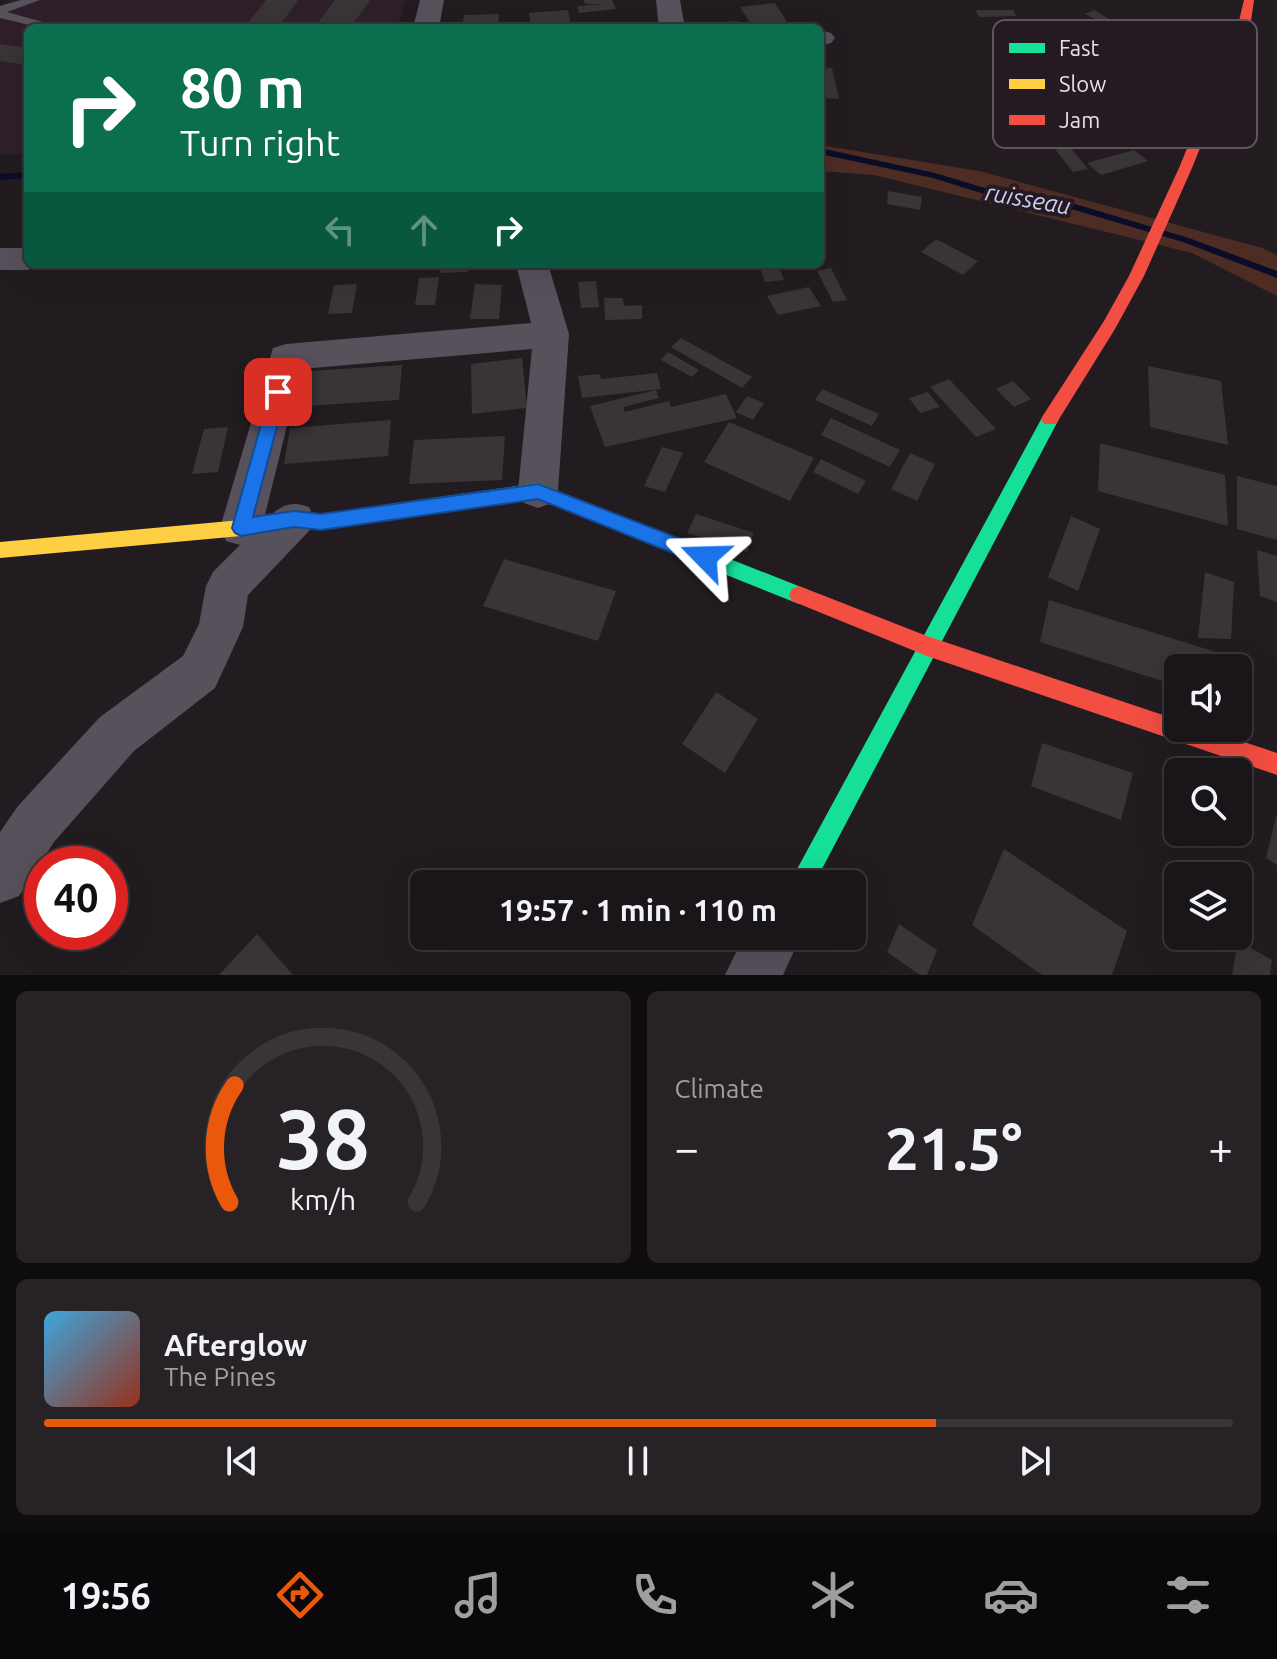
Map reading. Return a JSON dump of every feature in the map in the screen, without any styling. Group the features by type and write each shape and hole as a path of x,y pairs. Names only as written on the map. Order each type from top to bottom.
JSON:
{"street":[{"path":"427,24 432,0"},
{"path":"668,0 671,24"},
{"path":"1245,20 1249,0"},
{"path":"808,870 1070,382 1117,312 1191,148"},
{"path":"0,259 24,259"},
{"path":"533,268 551,334 538,491"},
{"path":"241,528 286,357 551,334"},
{"path":"0,550 241,528 294,519 321,522 538,491 927,646 1277,764"},
{"path":"0,877 36,824 117,734 199,672 221,627 228,586 294,519"},
{"path":"753,975 766,950"}],"lane":[{"path":"0,12 34,0"},
{"path":"0,12 44,24"}],"shaded area":[{"path":"12,0 405,0 399,24 24,24 24,155 0,154 0,6"},
{"path":"824,146 979,171 1262,248 1277,255 1277,296 1192,253 874,175 824,171"}],"building":[{"path":"266,0 298,0 281,24 247,24"},
{"path":"335,0 370,0 353,24 317,24"},
{"path":"584,0 612,0 616,9 579,13 577,6 602,4 585,4"},
{"path":"775,3 787,22 751,24 740,7"},
{"path":"568,10 571,24 530,24 529,13"},
{"path":"975,10 1013,10 1016,16 979,17"},
{"path":"1094,10 1112,20 1096,20 1085,14"},
{"path":"499,14 498,24 463,24 464,15"},
{"path":"738,21 740,24 706,24"},
{"path":"0,44 24,47 24,64 0,61"},
{"path":"824,67 832,68 839,99 824,98"},
{"path":"1054,148 1071,148 1088,169 1073,172"},
{"path":"1134,150 1148,161 1101,175 1087,163"},
{"path":"888,191 922,197 920,210 887,204"},
{"path":"936,239 978,261 963,275 921,252"},
{"path":"440,268 468,268 468,272 440,273"},
{"path":"760,268 780,268 784,280 765,282"},
{"path":"831,268 847,300 833,302 817,271"},
{"path":"439,277 435,305 415,305 419,278"},
{"path":"596,281 599,307 581,308 578,282"},
{"path":"357,284 352,313 328,314 334,285"},
{"path":"475,284 502,285 499,319 470,319"},
{"path":"809,287 821,306 778,315 767,296"},
{"path":"604,298 623,298 624,306 642,305 642,319 605,320"},
{"path":"681,338 752,377 742,388 671,347"},
{"path":"668,352 699,370 692,377 661,360"},
{"path":"522,358 527,408 472,414 471,364"},
{"path":"402,365 399,400 290,407 297,372"},
{"path":"1148,366 1221,381 1228,445 1150,427"},
{"path":"657,373 661,389 582,398 578,376 600,374 601,379"},
{"path":"949,379 996,429 976,437 930,387"},
{"path":"1013,381 1031,399 1014,407 996,389"},
{"path":"822,389 879,414 872,426 815,400"},
{"path":"656,390 659,398 623,407 625,412 669,401 671,407 726,394 737,418 605,447 590,406"},
{"path":"928,392 940,407 920,413 909,398"},
{"path":"747,396 764,403 753,420 736,412"},
{"path":"831,418 900,450 890,467 821,435"},
{"path":"391,420 388,456 284,464 290,428"},
{"path":"729,422 814,458 790,501 704,462"},
{"path":"228,427 218,472 192,474 204,429"},
{"path":"505,436 502,480 409,484 414,440"},
{"path":"1100,443 1225,475 1228,526 1098,491"},
{"path":"662,447 683,453 665,492 644,486"},
{"path":"910,453 935,464 917,501 891,489"},
{"path":"821,459 866,481 858,494 813,472"},
{"path":"1237,476 1277,486 1277,540 1237,529"},
{"path":"696,514 754,533 747,552 687,533"},
{"path":"1071,516 1100,529 1078,591 1048,577"},
{"path":"1257,550 1277,556 1277,602 1260,596"},
{"path":"504,559 616,591 598,641 483,606"},
{"path":"1205,572 1234,582 1231,639 1198,638"},
{"path":"1049,600 1216,654 1164,654 1164,682 1040,642"},
{"path":"716,692 758,719 725,773 682,744"},
{"path":"1042,743 1133,773 1121,820 1031,786"},
{"path":"1277,817 1277,865 1266,858"},
{"path":"1004,849 1127,931 1112,975 1042,975 972,925"},
{"path":"899,924 937,950 927,975 920,975 887,952"},
{"path":"257,934 293,975 219,975"},
{"path":"1252,949 1272,960 1270,975 1232,975 1236,950"}],"waterway":[{"name":"ruisseau","path":"824,152 935,176 997,195 1052,200 1186,240 1277,275"},
{"name":"ruisseau","path":"0,177 24,175"}],"traffic: fast":[{"path":"808,870 1050,419"},
{"path":"432,506 538,491 799,595"}],"traffic: slow":[{"path":"0,550 241,528 294,519 321,522 432,506"}],"traffic: jam":[{"path":"1245,20 1249,0"},
{"path":"1050,419 1118,311 1153,241 1193,148"},
{"path":"799,595 927,646 1277,764"}],"route":[{"path":"278,392 241,528 294,519 321,522 538,491 705,557"}]}
